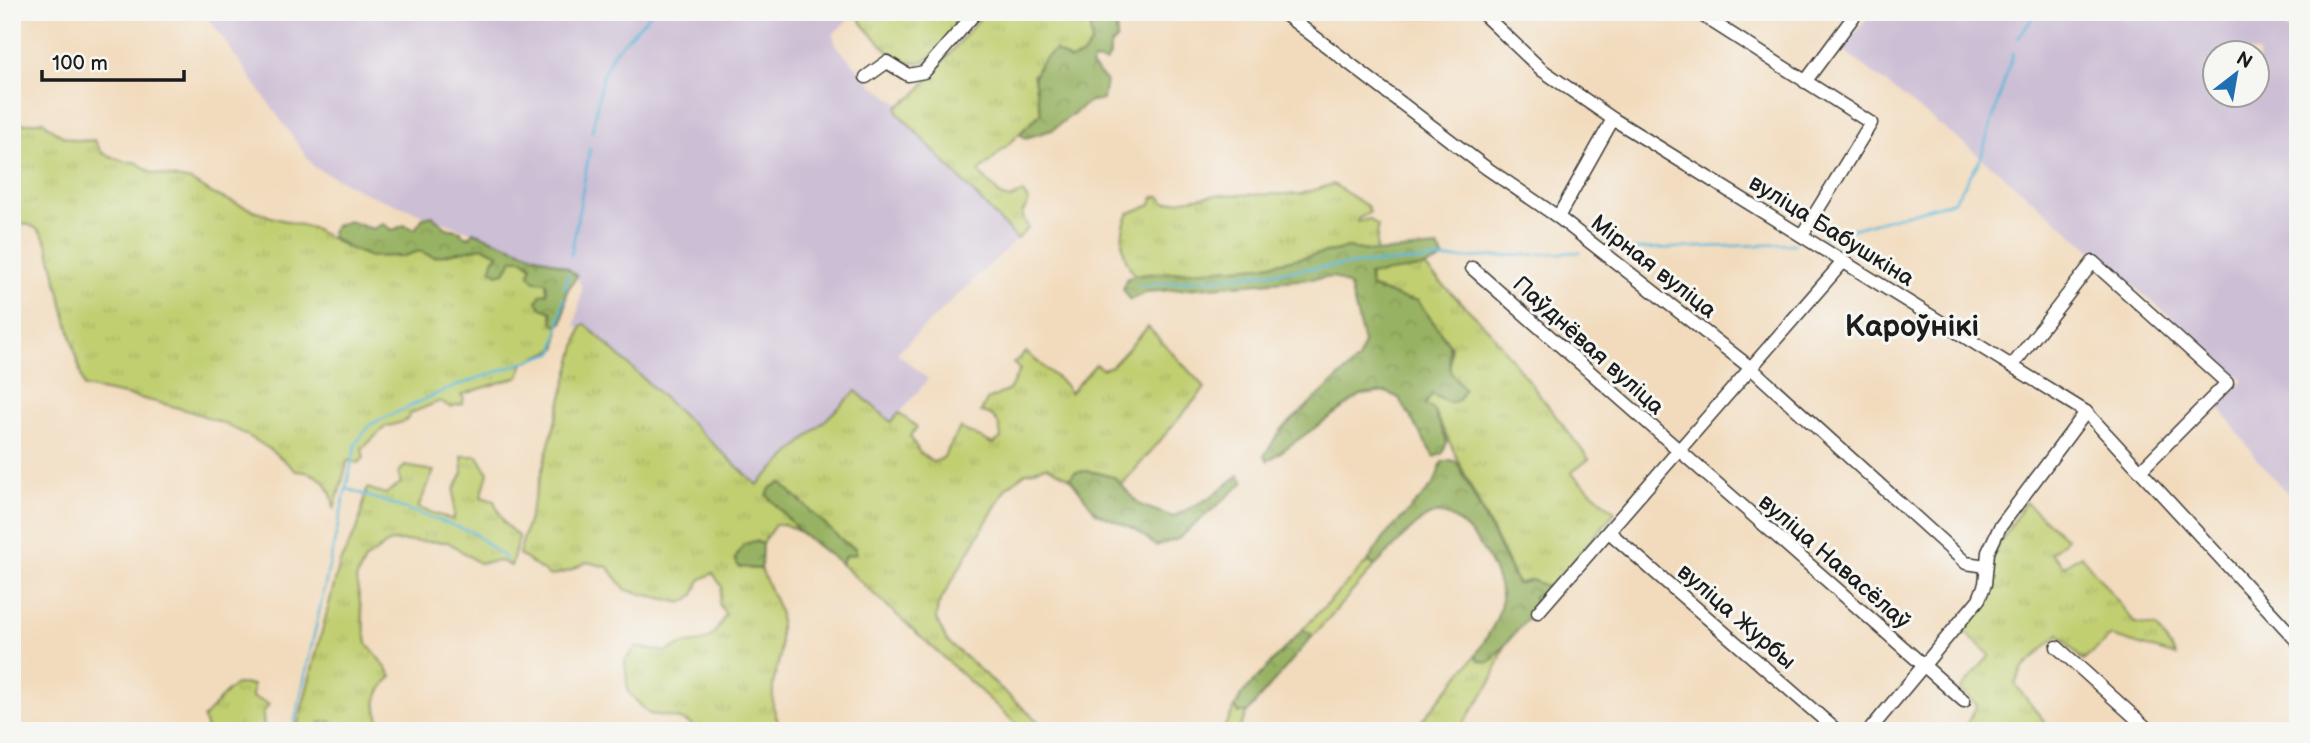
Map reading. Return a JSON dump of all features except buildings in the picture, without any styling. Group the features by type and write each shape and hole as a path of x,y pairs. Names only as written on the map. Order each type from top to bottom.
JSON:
{"street":[{"path":"866,77 887,62 908,75 924,72 976,12"},
{"name":"Мірная вуліца","path":"1282,12 1485,167 1558,217 1751,368 1966,563 1986,566"},
{"name":"вуліца Бабушкіна","path":"1481,12 1542,70 1613,120 2086,412 2298,642"},
{"path":"1697,12 1871,123 1802,235"},
{"path":"1805,82 1857,12"},
{"path":"1558,217 1613,120"},
{"path":"1538,612 1843,262"},
{"path":"2012,366 2092,262 2227,383 2141,470"},
{"name":"Паўднёвая вуліца","path":"1472,268 1678,453"},
{"path":"1869,731 1979,599 1985,584 1988,552 2000,527 2086,412"},
{"name":"вуліца Навасёлаў","path":"1678,453 1964,701"},
{"name":"вуліца Журбы","path":"1609,532 1837,731"},
{"path":"2057,648 2150,731"}],"shaded area":[{"path":"204,12 856,12 833,34 836,45 873,85 899,104 898,113 1017,239 897,353 928,379 892,423 856,392 757,486 586,325 584,328 575,326 582,290 577,276 566,267 367,194 314,167"},
{"path":"1873,12 2258,12 2267,13 2298,39 2298,506 2258,460 2219,407 2244,380 1996,169 1842,49"}],"green space":[{"path":"856,12 970,12 942,47 921,62 909,63 897,58 883,46"},
{"path":"985,12 1104,12 1090,28 1092,42 1082,56 1033,75 1041,113 979,172 1002,197 1011,199 1022,192 1029,201 1022,214 1028,228 1017,239 898,113 897,107 915,95"},
{"path":"1104,12 1122,12 1121,19 1116,20 1117,39 1110,46 1110,56 1106,62 1094,60 1091,66 1106,80 1103,100 1090,101 1052,130 1026,138 1019,134 1041,113 1035,85 1036,71 1040,65 1055,50 1070,60 1082,56 1092,42 1090,28"},
{"path":"12,119 23,124 43,121 66,138 94,140 102,153 125,162 136,162 152,173 191,181 215,195 271,217 312,228 346,247 404,256 419,251 435,257 483,247 499,254 493,260 492,269 505,272 513,259 523,259 547,282 553,324 559,326 557,348 522,364 520,376 461,395 464,399 462,404 450,407 440,401 411,413 406,421 385,427 362,449 364,458 358,463 348,460 334,510 331,494 324,482 312,474 296,471 249,436 170,405 84,387 47,243 33,227 24,224 12,225"},
{"path":"1333,184 1367,206 1370,212 1358,219 1358,222 1369,219 1378,226 1376,252 1347,248 1262,266 1135,275 1124,253 1123,229 1129,213 1151,205 1153,197 1160,196 1165,203 1215,195 1301,194"},
{"path":"433,216 446,228 461,231 462,235 470,237 473,232 566,267 577,276 567,291 563,321 559,326 553,324 552,312 541,308 537,301 541,294 547,293 546,282 535,281 529,275 532,265 523,259 513,259 505,272 497,274 491,269 493,260 499,254 483,247 434,257 419,251 404,256 370,257 346,247 331,236 334,226 349,221 373,229 383,224 393,230 404,225 415,229 423,218"},
{"path":"1438,247 1444,259 1425,267 1369,275 1371,288 1417,300 1449,344 1450,371 1464,389 1459,400 1448,403 1432,394 1425,405 1434,410 1447,442 1443,453 1434,457 1399,398 1386,392 1361,395 1268,461 1264,456 1281,430 1358,360 1364,343 1350,287 1334,277 1147,292 1130,300 1123,289 1126,279 1135,275 1262,266 1347,248 1376,252"},
{"path":"1425,267 1490,331 1589,459 1571,473 1615,512 1551,588 1532,581 1518,584 1434,410 1425,406 1432,393 1459,400 1464,389 1449,371 1451,346 1417,300 1371,288 1369,274"},
{"path":"585,324 757,485 856,391 891,422 899,413 917,427 910,436 920,453 934,462 943,458 960,428 993,444 1001,438 1000,428 994,417 981,412 987,400 1009,390 1020,370 1013,363 1026,352 1064,384 1070,393 1096,364 1102,369 1112,366 1148,327 1205,388 1122,485 1111,477 1096,472 1082,472 1070,478 1047,466 1025,473 1006,488 938,605 936,619 947,641 1049,731 1024,731 841,564 845,555 855,548 767,495 800,532 784,524 775,525 762,544 755,541 750,569 761,569 780,612 780,656 773,684 773,706 781,731 698,731 682,720 649,714 628,692 625,661 636,647 667,652 677,646 705,641 711,636 726,614 719,604 722,587 713,573 700,580 694,595 682,603 626,590 608,567 587,562 550,576 519,554 581,328"},
{"path":"462,456 478,456 488,473 481,497 494,501 504,523 519,537 511,566 501,561 479,563 448,542 391,541 365,560 356,579 367,643 392,676 381,689 377,701 376,708 383,731 341,731 330,721 320,723 316,731 296,731 340,562 358,527 367,488 385,494 401,483 398,473 405,466 434,471 418,508 454,520 454,490 463,473"},
{"path":"1442,462 1457,462 1517,584 1532,580 1551,588 1547,594 1534,597 1536,609 1490,662 1480,661 1476,655 1498,616 1500,590 1496,575 1479,544 1456,520 1443,514 1431,515 1409,531 1375,566 1368,561 1384,537 1434,484"},
{"path":"1087,471 1114,477 1140,505 1173,517 1209,498 1239,475 1244,482 1178,539 1156,546 1135,529 1096,513 1070,478 1075,472"},
{"path":"781,483 847,545 855,548 856,554 845,556 841,564 800,532 767,495 771,487"},
{"path":"2025,502 2067,539 2051,553 2064,566 2081,555 2135,623 2157,627 2176,656 2111,636 2083,661 2059,634 2023,668 2015,684 2052,731 1964,731 1977,705 1960,690 1990,655 1961,629 1987,596 1992,581 1993,556"},
{"path":"755,541 762,544 761,569 739,567 735,559 744,544"},
{"path":"1368,561 1375,566 1312,637 1309,632 1302,630"},
{"path":"1302,630 1309,632 1312,637 1247,713 1239,713 1235,707 1242,694"},
{"path":"1505,646 1490,684 1458,731 1413,731 1476,655 1480,661 1490,662"},
{"path":"237,684 253,685 252,697 269,704 263,713 264,731 208,731 203,718"},
{"path":"1235,707 1239,713 1247,713 1238,731 1222,731"}],"waterway":[{"path":"592,132 603,74 614,52 652,12"},
{"path":"2018,38 2037,12"},
{"path":"1823,237 1954,201 1980,160 2013,53"},
{"path":"571,255 590,148"},
{"path":"1609,250 1795,244"},
{"path":"1138,286 1356,264 1580,252"},
{"path":"565,289 568,274"},
{"path":"293,731 356,443 371,424 450,388 554,352 564,298"},
{"path":"348,489 472,532 506,559"}],"district":[{"name":"Кароўнікі","path":"1912,326"}]}
